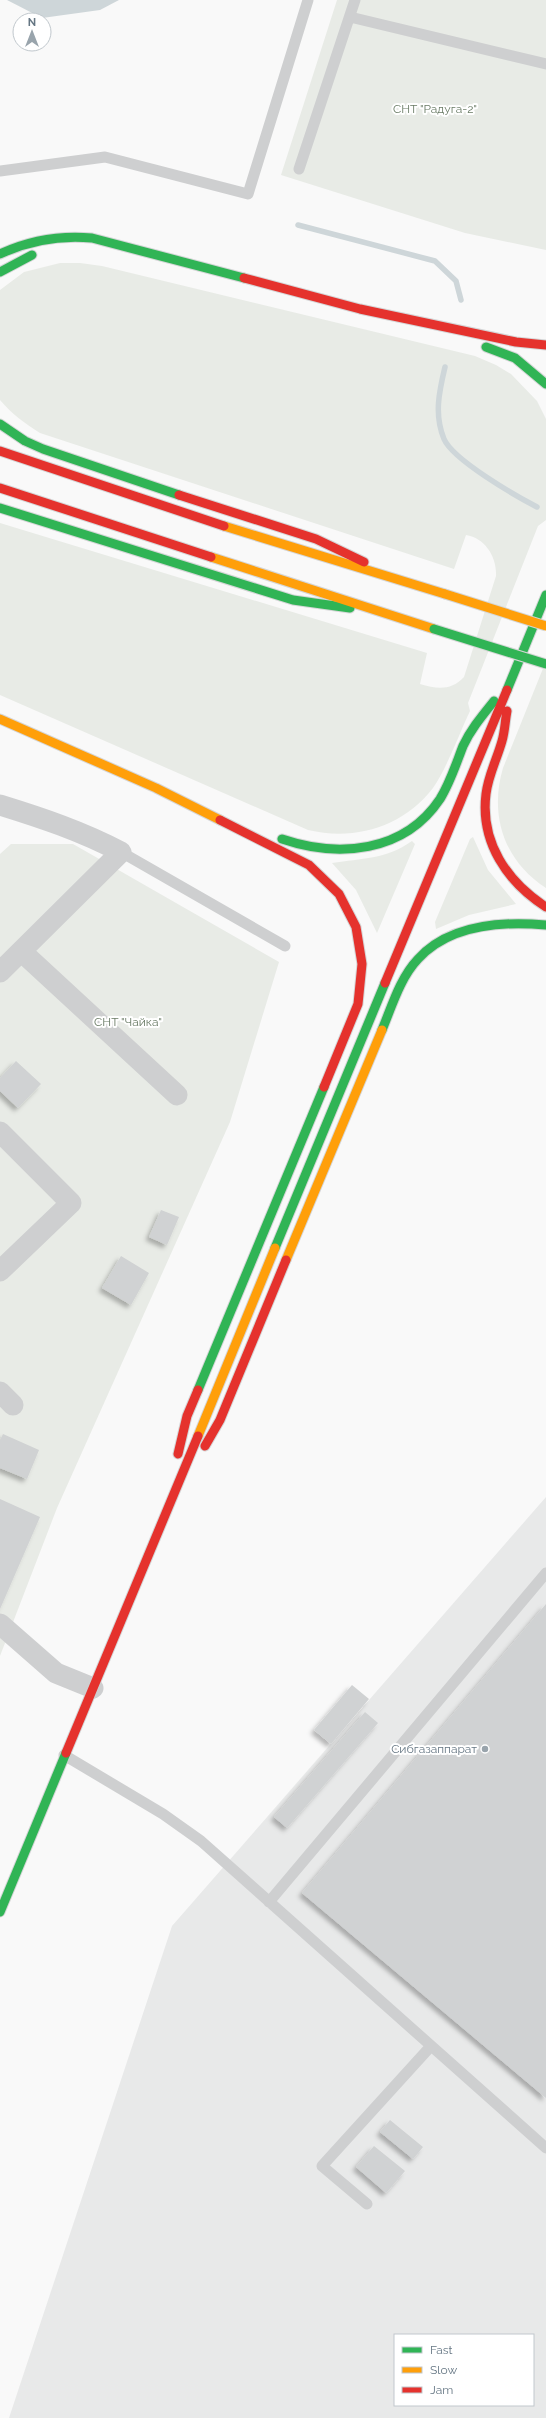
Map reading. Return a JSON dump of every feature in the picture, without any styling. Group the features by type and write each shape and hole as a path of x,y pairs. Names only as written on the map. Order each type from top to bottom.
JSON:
{"main road":[{"path":"0,254 46,238 74,236 92,238 360,309 516,342 546,345"},
{"path":"0,272 25,258 39,253"},
{"path":"180,272 250,281"},
{"path":"360,309 449,338"},
{"path":"478,345 515,358 546,384"},
{"path":"0,424 25,441 43,448 157,488 316,539 399,579"},
{"path":"0,451 159,506 399,579 546,626"},
{"path":"0,488 546,664"},
{"path":"0,508 293,600 386,613"},
{"path":"0,1912 546,594"},
{"path":"156,788 295,845 334,852 357,850 381,845 409,831 425,818 439,800 473,728 512,678"},
{"path":"512,678 503,740 489,777 485,796 487,828 498,858 507,873 526,894 546,907"},
{"path":"0,710 71,749"},
{"path":"0,719 71,749 156,788 309,865 320,872 337,891 353,917 361,943 363,978 358,1004 187,1416 161,1522"},
{"path":"161,1522 220,1420 393,1004 409,971 429,950 465,931 504,922 525,922 546,925"}],"street":[{"path":"0,805 56,822 84,833 121,852 0,972"},
{"path":"21,951 177,1095"},
{"path":"0,1132 71,1203 0,1271"},
{"path":"0,1624 56,1673 93,1688"}],"lane":[{"path":"0,171 106,157 248,194 308,0"},
{"path":"299,169 355,0"},
{"path":"350,17 546,64"},
{"path":"121,852 285,946"},
{"path":"269,1902 546,1572"},
{"path":"64,1755 163,1814 200,1841 546,2148"},
{"path":"367,2204 322,2166 431,2046"}],"shaded area":[{"path":"7,0 119,0 100,10 52,17 52,12 30,12"},
{"path":"546,1497 546,2418 9,2418 172,1926"}],"green space":[{"name":"СНТ \"Радуга-2\"","path":"337,0 546,0 546,250 465,233 281,175"},
{"path":"60,263 80,263 102,266 475,356 496,365 511,374 537,401 546,419 546,520 538,526 468,703 470,711 448,761 433,788 407,813 377,828 360,832 343,834 308,830 0,695 0,523 427,653 420,684 438,688 454,685 464,677 496,576 496,569 492,555 484,544 473,537 466,535 454,569 40,433 23,422 0,400 0,290 24,272"},
{"path":"546,661 546,888 532,877 510,851 499,820 498,803 499,786 503,768"},
{"path":"473,837 488,870 516,904 469,915 436,929 435,922 470,839"},
{"path":"412,841 415,844 377,933 356,890 332,863 383,855 392,852"},
{"name":"СНТ \"Чайка\"","path":"11,844 73,844 279,962 230,1122 57,1508 0,1656 0,854"}],"building":[{"path":"16,1061 41,1084 18,1108 0,1091 0,1078"},
{"path":"161,1210 179,1217 167,1245 149,1237"},
{"path":"121,1256 149,1273 131,1305 102,1288"},
{"path":"3,1434 39,1450 27,1479 0,1468 0,1440"},
{"path":"0,1499 40,1517 0,1609"},
{"name":"Сибгазаппарат","path":"546,1604 546,2098 302,1893"},
{"path":"352,1685 369,1699 331,1744 314,1730"},
{"path":"365,1712 378,1723 287,1828 274,1817"},
{"path":"390,2120 423,2147 413,2159 380,2132"},
{"path":"374,2146 405,2171 386,2193 356,2167"}],"waterway":[{"path":"298,225 435,261 456,281 461,300"},
{"path":"445,367 438,403 439,421 444,439 450,448 472,467 515,495 537,507"}],"traffic: fast":[{"path":"0,254 22,245 56,238 92,238 244,278"},
{"path":"0,272 32,255"},
{"path":"486,347 515,358 546,384"},
{"path":"0,424 25,441 43,449 179,495"},
{"path":"0,508 293,600 350,608"},
{"path":"507,690 546,595"},
{"path":"434,629 546,664"},
{"path":"282,839 303,845 347,849 368,846 389,840 408,831 425,817 444,793 466,740 494,701"},
{"path":"382,1030 401,983 406,975 418,959 431,947 445,938 478,927 512,924 546,925"},
{"path":"275,1248 385,983"},
{"path":"198,1390 324,1087"},
{"path":"0,1912 66,1753"}],"traffic: slow":[{"path":"224,526 445,594"},
{"path":"211,557 434,629"},
{"path":"445,594 546,626"},
{"path":"0,719 156,788 220,820"},
{"path":"286,1260 382,1030"},
{"path":"198,1436 275,1248"}],"traffic: jam":[{"path":"244,278 360,309 516,342 546,345"},
{"path":"0,451 224,526"},
{"path":"0,488 211,557"},
{"path":"179,495 316,539 364,562"},
{"path":"385,983 507,690"},
{"path":"507,711 503,737 487,787 485,812 487,828 492,844 508,873 519,886 546,907"},
{"path":"220,820 309,865 339,894 356,927 362,964 358,1004 324,1087"},
{"path":"205,1446 220,1420 286,1260"},
{"path":"178,1454 187,1416 198,1390"},
{"path":"66,1753 198,1436"}],"place":[{"name":"Сибгазаппарат","path":"485,1749"}]}
